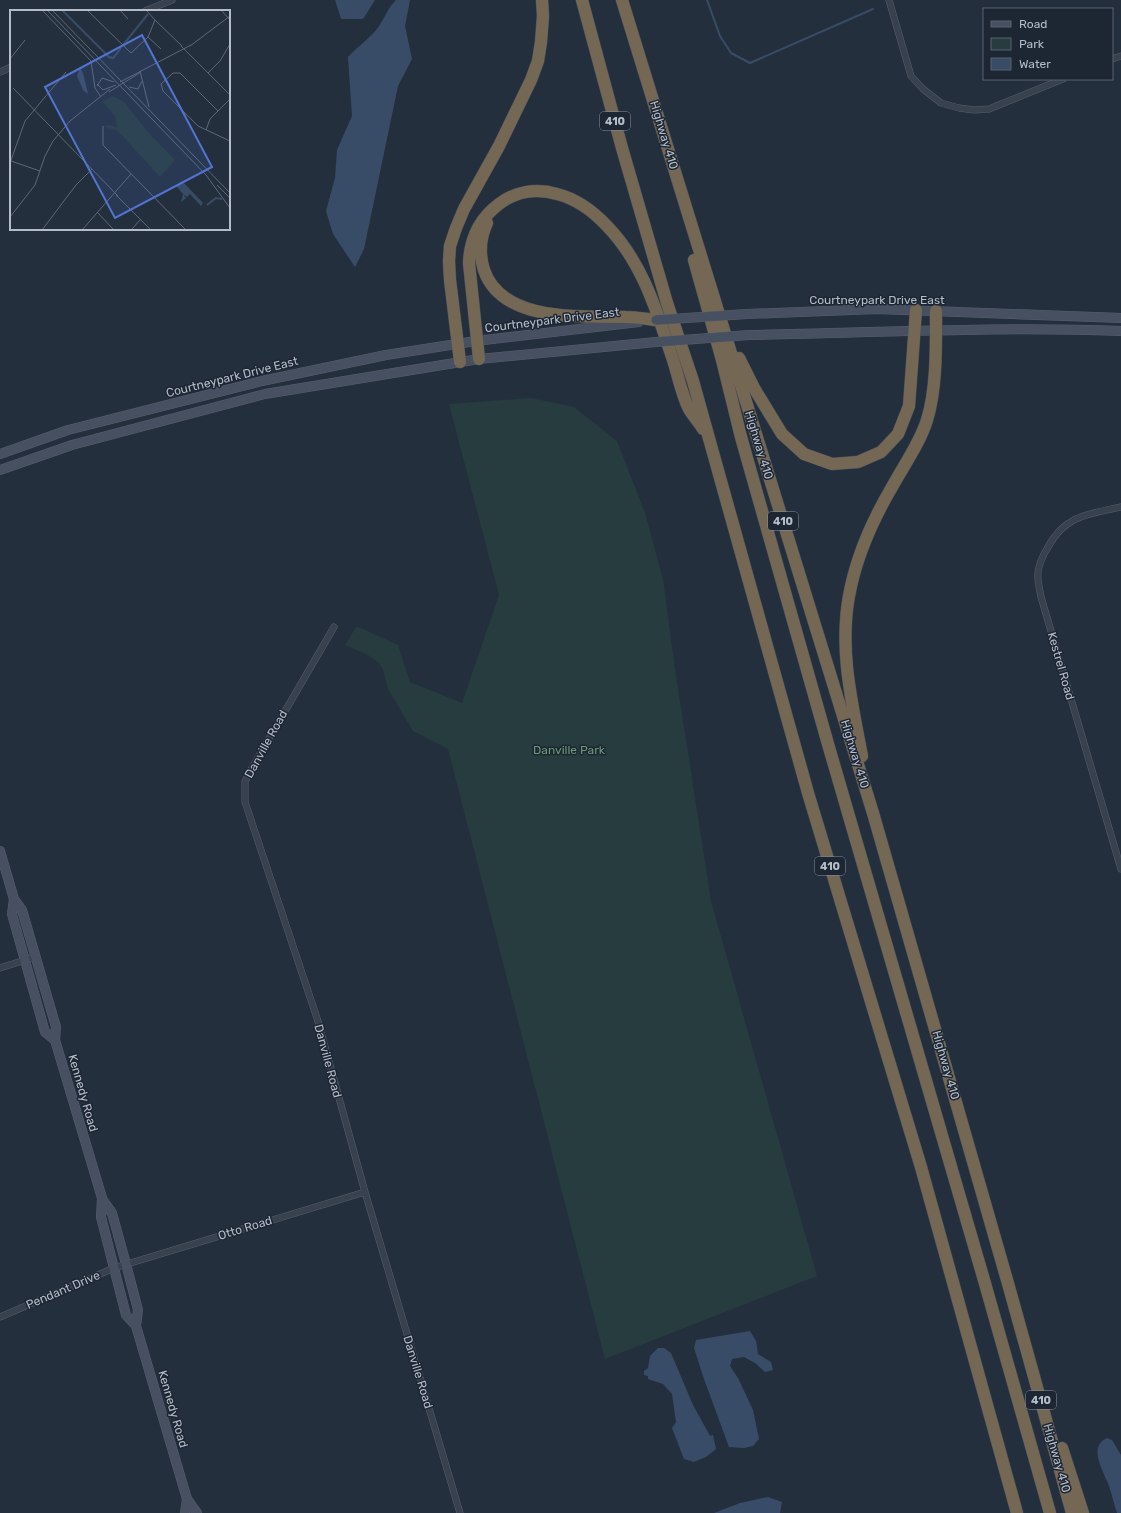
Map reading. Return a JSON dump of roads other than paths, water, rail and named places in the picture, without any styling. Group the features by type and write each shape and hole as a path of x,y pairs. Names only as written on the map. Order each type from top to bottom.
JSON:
{"highway":[{"path":"460,362 450,280 450,246 464,209 499,146 531,80 538,61 541,42 543,16 542,0"},
{"name":"410","path":"582,0 667,303 693,381 808,793 921,1167 1017,1513"},
{"path":"622,0 722,360 741,437 1050,1513"},
{"name":"Highway 410","path":"622,0 873,813 1009,1287 1072,1513"},
{"path":"479,359 469,263 474,235 480,222 502,202 511,196 523,192 537,191 566,196 586,207 613,232 628,252 642,275 653,300 689,409 708,434"},
{"path":"502,202 486,224 480,246 481,260 485,272 491,283 500,293 519,305 544,313 575,317 627,316 656,320"},
{"path":"693,229 720,297 740,362 782,434 804,454 832,464 858,462 881,452 898,434 909,406 916,310"},
{"path":"873,813 847,678 845,624 849,595 860,553 884,500 919,440 927,419 933,384 936,311"},
{"path":"1009,1287 1084,1513"}],"main road":[{"name":"Courtneypark Drive East","path":"0,454 68,430 262,381 386,355 476,340 656,320 747,314 877,309 1121,318"},
{"name":"Courtneypark Drive East","path":"0,470 72,445 265,394 479,359 656,342 749,335 915,330 936,331 1066,328 1121,331"},
{"name":"Kennedy Road","path":"0,851 14,899 22,910 56,1027 55,1040 102,1198 112,1213 138,1310 136,1326 186,1499 197,1513"},
{"name":"Kennedy Road","path":"14,899 12,914 45,1032 55,1040"},
{"name":"Kennedy Road","path":"102,1198 101,1217 126,1315 136,1326"},
{"name":"Kennedy Road","path":"184,1513 186,1499"}],"street":[{"path":"147,10 172,0"},
{"path":"889,0 911,76 923,89 941,103 974,110 989,108 1060,80"},
{"path":"0,72 10,67"},
{"name":"Kestrel Road","path":"1121,507 1092,513 1074,519 1061,528 1051,540 1042,556 1038,574 1041,598 1121,869"},
{"name":"Danville Road","path":"334,627 249,773 245,782 245,802 318,1018 365,1192 460,1513"},
{"path":"0,968 35,957"},
{"name":"Otto Road","path":"126,1264 365,1192"},
{"name":"Pendant Drive","path":"0,1317 126,1264"}],"water":[{"path":"335,0 375,0 363,19 341,19"},
{"path":"396,0 410,0 405,26 412,59 398,86 364,249 355,267 333,234 326,211 335,178 337,150 352,116 348,57 377,29"},
{"path":"750,1331 756,1341 758,1354 771,1362 773,1370 765,1372 755,1363 744,1357 732,1359 730,1366 738,1378 753,1410 759,1439 753,1446 744,1448 729,1447 694,1348 696,1340"},
{"path":"658,1348 664,1348 671,1353 693,1405 710,1436 713,1435 716,1449 706,1457 694,1462 684,1459 672,1428 676,1422 672,1394 663,1384 648,1379 648,1376 644,1375 644,1371 648,1368 650,1356"},
{"path":"1107,1438 1112,1440 1121,1455 1121,1513 1117,1513 1099,1460 1098,1447 1101,1442"},
{"path":"768,1497 782,1502 780,1513 714,1513 740,1503"}],"waterway":[{"path":"707,0 720,36 731,53 750,63 873,9"}],"park label":[{"name":"Danville Park","path":"569,750"}]}
